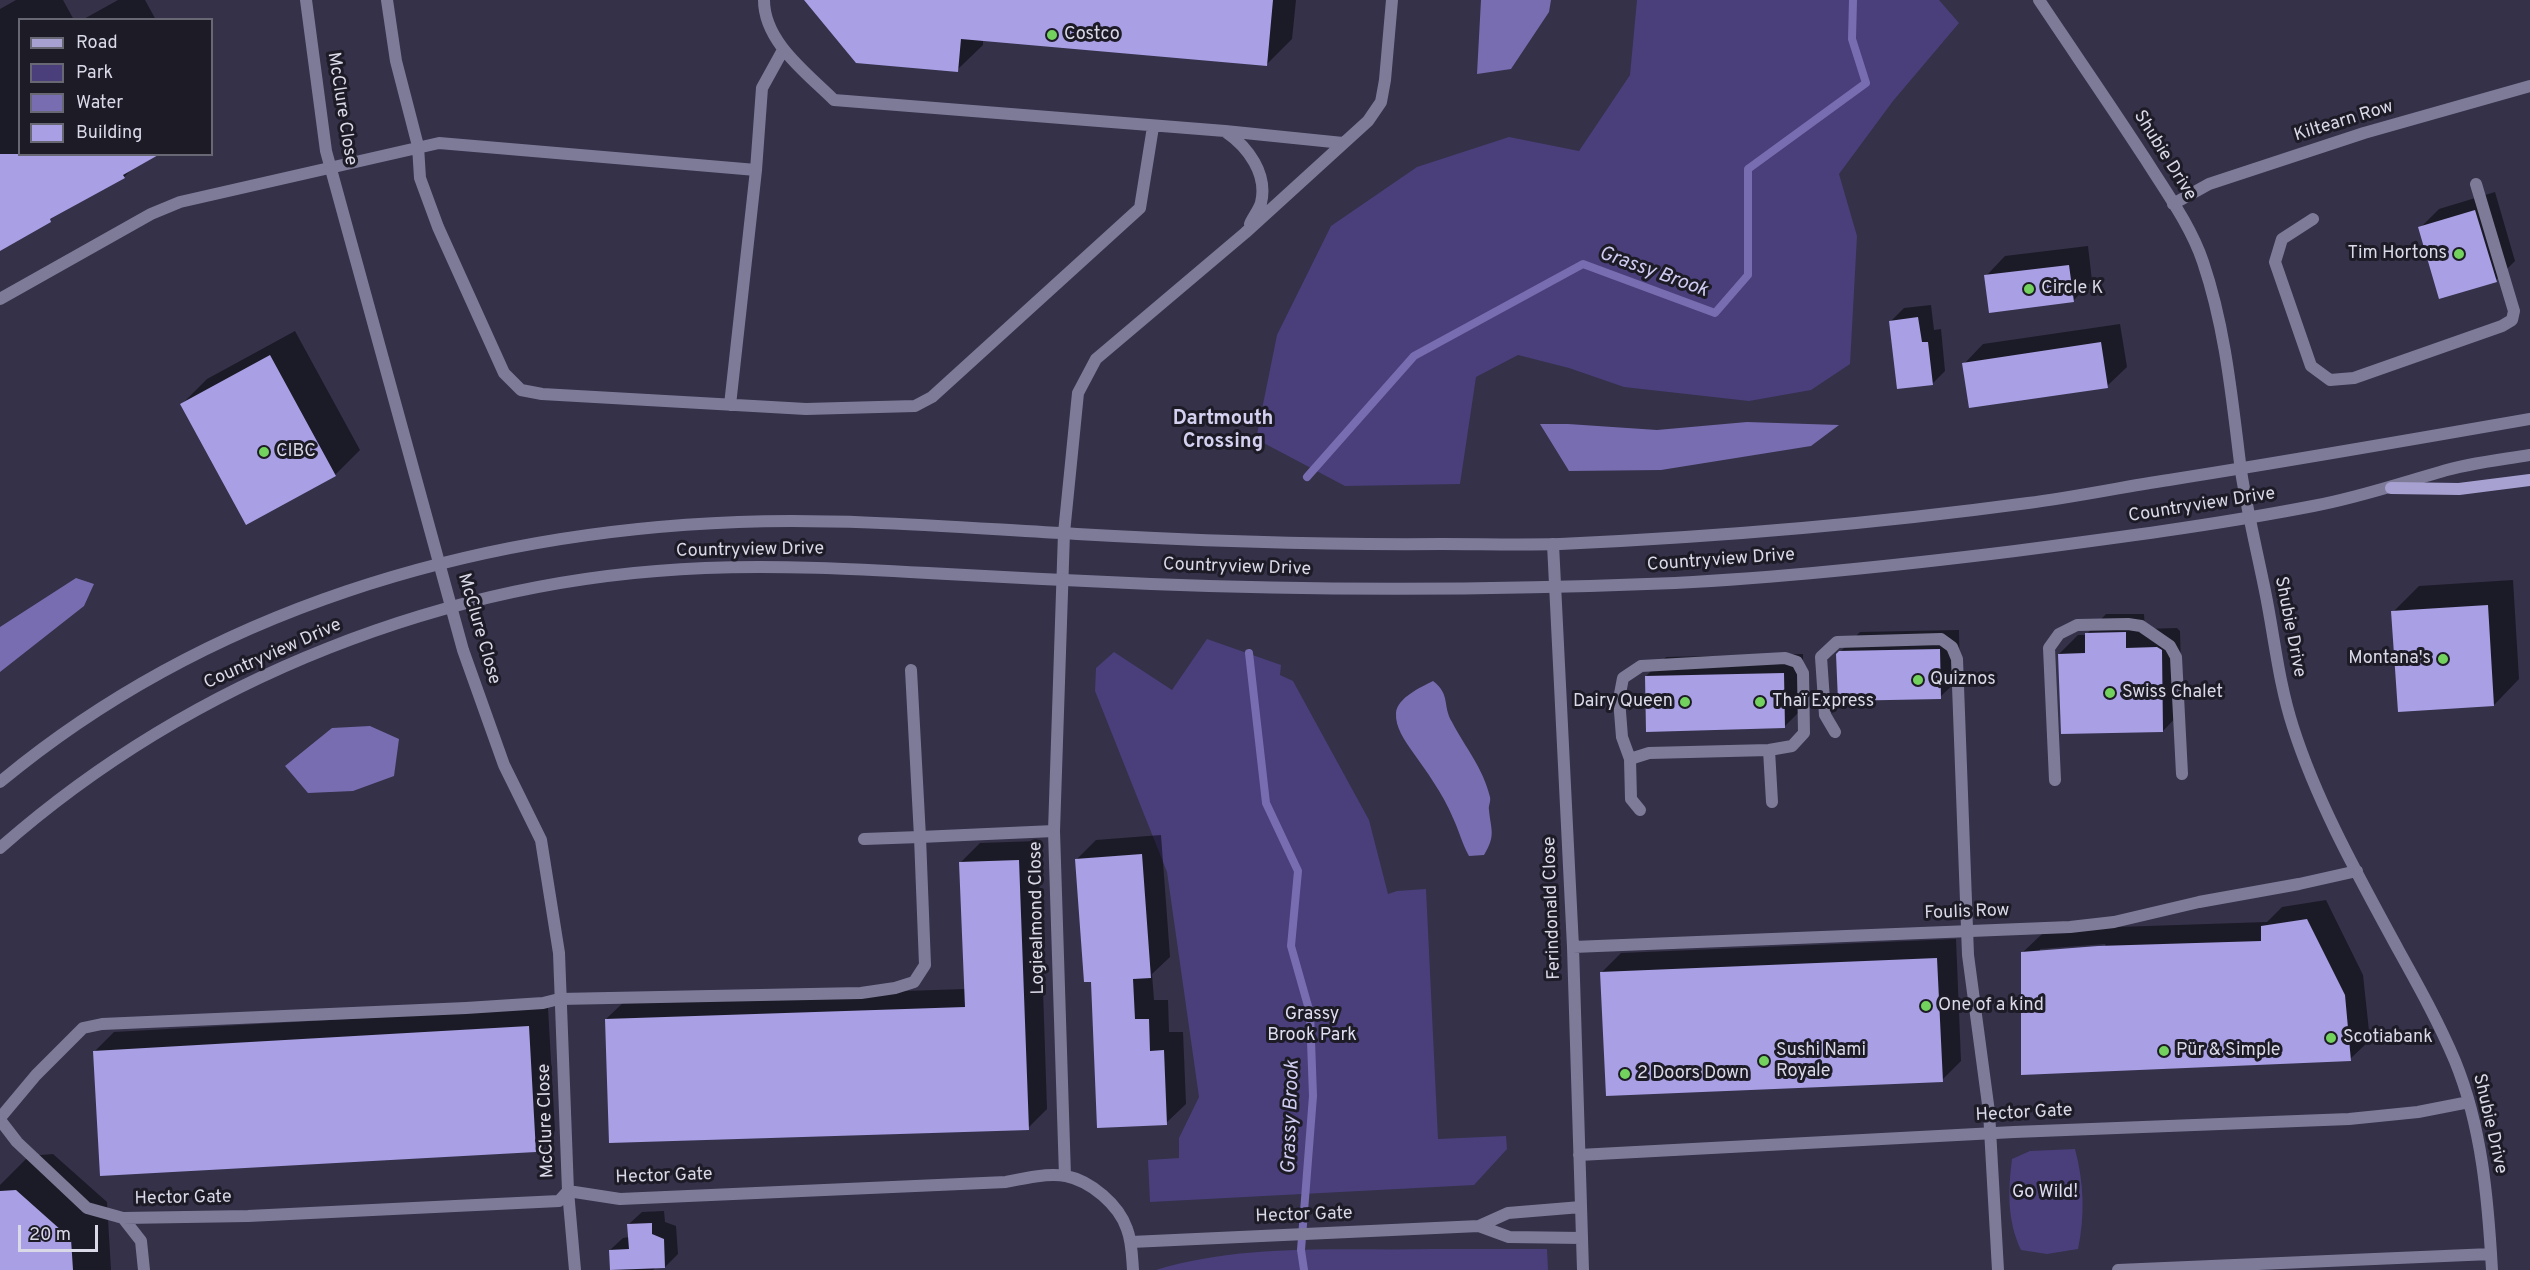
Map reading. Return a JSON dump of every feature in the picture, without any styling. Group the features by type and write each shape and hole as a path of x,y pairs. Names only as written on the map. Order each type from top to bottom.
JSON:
{"main road":[{"path":"2391,488 2459,489 2530,480"}],"street":[{"name":"McClure Close","path":"306,0 326,151 451,606 476,691 504,765 541,840 559,953 568,1191 575,1270"},
{"path":"387,0 396,61 418,146 420,178 438,227 504,373 521,390 542,394 806,409 915,406 932,397 1140,208 1153,127"},
{"path":"764,0 764,15 783,50 834,100 1225,131 1342,143"},
{"name":"Logiealmond Close","path":"1065,1176 1054,831 1065,533 1078,393 1095,359 1245,233 1368,121 1381,102 1392,0"},
{"name":"Shubie Drive","path":"2039,0 2173,204 2202,258 2218,311 2234,404 2248,516 2264,583 2283,690 2292,726 2314,780 2357,871 2439,1026 2456,1063 2469,1102 2484,1177 2492,1270"},
{"path":"730,405 756,170 762,88 783,50"},
{"name":"Kiltearn Row","path":"2173,204 2209,184 2364,133 2530,86"},
{"path":"1225,131 1240,141 1260,170 1261,202 1245,233"},
{"path":"0,299 151,214 180,202 418,146 439,143 756,170"},
{"path":"2313,219 2282,239 2275,262 2312,366 2330,380 2354,378 2502,326 2512,320 2514,311 2476,184"},
{"name":"Countryview Drive","path":"0,782 55,739 136,687 220,642 306,604 440,563 566,537 651,527 719,523 841,521 1287,544 1553,544 1738,534 1912,518 2092,495 2530,419"},
{"name":"Countryview Drive","path":"0,848 93,774 205,705 325,650 451,606 572,580 700,568 830,568 1281,588 1555,587 1727,580 1858,570 2121,537 2319,505 2391,488 2445,470 2530,455"},
{"name":"Ferindonald Close","path":"1553,544 1573,947 1583,1270"},
{"path":"2055,780 2049,648 2059,634 2077,626 2141,626 2170,646 2176,657 2181,774"},
{"path":"1834,732 1825,715 1821,657 1837,642 1941,639 1952,647 1957,659 1969,965 1991,1134 1998,1270"},
{"path":"1630,759 1649,753 1769,750 1792,746 1804,733 1803,673 1797,662 1785,658 1641,666 1623,678 1620,699 1622,736 1630,759 1631,799 1640,810"},
{"path":"0,1119 36,1075 83,1028 102,1024 543,1004 559,999 861,993 895,988 914,982 926,965 911,670"},
{"path":"1769,750 1772,802"},
{"path":"864,839 1054,831"},
{"name":"Foulis Row","path":"1573,947 2070,927 2114,922 2199,902 2357,871"},
{"name":"Hector Gate","path":"1579,1155 1647,1149 2349,1119 2418,1112 2469,1102"},
{"name":"Hector Gate","path":"0,1119 17,1142 87,1208 123,1218 248,1216 559,1201 568,1191 620,1199 1006,1182 1041,1176 1065,1176"},
{"path":"1065,1176 1081,1180 1107,1201 1126,1226 1131,1242 1133,1270"},
{"name":"Hector Gate","path":"1131,1242 1479,1226 1508,1213 1581,1207"},
{"name":"Hector Gate","path":"123,1218 141,1241 144,1270"},
{"name":"Hector Gate","path":"1479,1226 1509,1237 1582,1238"},
{"path":"2118,1270 2491,1254"}],"green space":[{"path":"1637,0 1939,0 1959,23 1893,101 1839,174 1857,236 1850,364 1811,390 1749,401 1624,387 1569,368 1518,355 1476,377 1460,484 1345,486 1256,439 1277,335 1331,226 1417,167 1509,137 1579,151 1630,75"},
{"name":"Grassy Brook Park","path":"1207,639 1281,665 1280,675 1293,681 1369,820 1388,894 1397,891 1426,889 1438,1139 1506,1136 1507,1149 1474,1185 1150,1202 1148,1160 1179,1158 1179,1138 1199,1097 1167,872 1095,691 1096,668 1114,652 1172,690"},
{"name":"Go Wild!","path":"2075,1149 2082,1199 2082,1224 2078,1249 2047,1254 2021,1250 2011,1216 2012,1159 2030,1151"},
{"path":"1547,1249 1548,1270 1156,1270 1189,1261 1293,1250"}],"water":[{"path":"1481,0 1551,0 1549,12 1511,69 1477,74"},
{"path":"1747,422 1839,425 1811,446 1661,470 1569,471 1540,424 1657,430"},
{"path":"76,578 94,584 84,606 0,672 0,627"},
{"path":"1433,681 1442,691 1449,716 1487,786 1490,797 1491,838 1484,855 1469,856 1444,800 1404,738 1397,723 1397,708 1405,698"},
{"path":"370,726 399,739 394,776 353,791 308,793 285,766 332,728"}],"building":[{"name":"Costco","path":"804,0 1273,0 1267,66 961,39 958,72 856,63"},
{"path":"0,154 156,156 123,175 125,178 50,219 51,222 0,251"},
{"name":"Tim Hortons","path":"2475,210 2497,282 2439,299 2418,227"},
{"name":"Circle K","path":"2069,265 2074,302 1989,313 1984,275"},
{"path":"1918,317 1922,342 1928,342 1933,385 1897,389 1889,321"},
{"path":"2101,342 2108,388 1969,408 1962,363"},
{"name":"CIBC","path":"270,355 336,476 246,525 180,404"},
{"name":"Montana's","path":"2488,605 2494,706 2398,712 2391,611"},
{"name":"Swiss Chalet","path":"2126,632 2126,648 2157,647 2162,650 2163,732 2061,734 2058,654 2085,653 2085,633"},
{"path":"1940,649 1941,699 1838,701 1836,654 1839,651"},
{"path":"1784,673 1785,728 1646,732 1645,676"},
{"path":"1142,854 1151,978 1133,979 1135,1019 1149,1019 1150,1051 1164,1050 1167,1125 1097,1128 1091,982 1084,982 1075,859"},
{"path":"1019,860 1029,1130 609,1143 605,1019 965,1007 959,862"},
{"path":"2307,919 2345,995 2351,1061 2021,1075 2021,952 2098,946 2261,941 2261,926"},
{"path":"1937,958 1943,1082 1606,1096 1600,972"},
{"path":"529,1026 536,1152 100,1176 93,1051"},
{"path":"16,1190 71,1239 73,1270 0,1270 0,1191"},
{"path":"652,1223 652,1234 664,1239 665,1268 610,1270 609,1250 629,1249 627,1224"}],"waterway":[{"name":"Grassy Brook","path":"1307,477 1414,356 1583,264 1715,313 1748,275 1748,169 1866,83 1852,39 1853,0"},
{"name":"Grassy Brook","path":"1249,653 1266,803 1298,871 1291,946 1310,1013 1313,1096 1301,1250 1304,1270"}],"place":[{"name":"Costco","path":"1052,35"},
{"name":"Tim Hortons","path":"2459,254"},
{"name":"Circle K","path":"2029,289"},
{"name":"CIBC","path":"264,452"},
{"name":"Montana's","path":"2443,659"},
{"name":"Quiznos","path":"1918,680"},
{"name":"Swiss Chalet","path":"2110,693"},
{"name":"Dairy Queen","path":"1685,702"},
{"name":"Thaï Express","path":"1760,702"},
{"name":"One of a kind","path":"1926,1006"},
{"name":"Scotiabank","path":"2331,1038"},
{"name":"Pür & Simple","path":"2164,1051"},
{"name":"Sushi Nami Royale","path":"1764,1061"},
{"name":"2 Doors Down","path":"1625,1074"}],"district":[{"name":"Dartmouth Crossing","path":"1223,432"}]}
